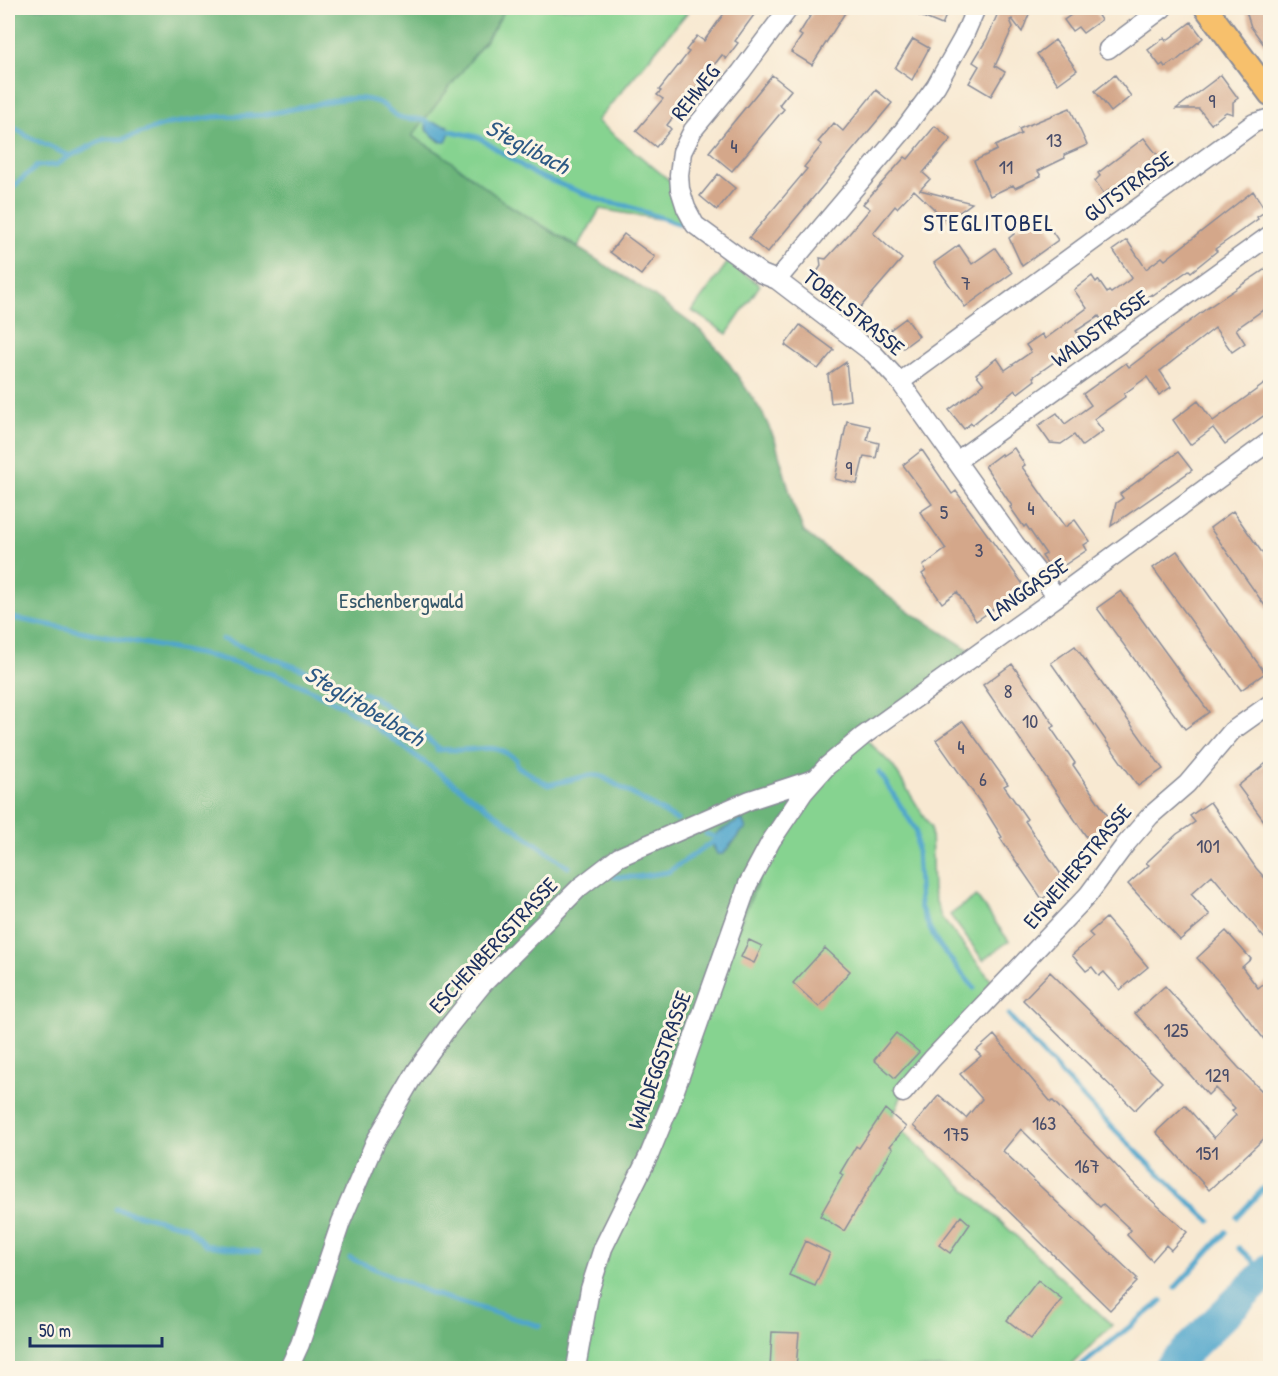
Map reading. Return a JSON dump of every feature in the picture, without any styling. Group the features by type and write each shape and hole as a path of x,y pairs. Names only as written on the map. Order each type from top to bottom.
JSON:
{"main road":[{"path":"1206,8 1270,94"}],"street":[{"name":"REHWEG","path":"777,280 762,274 696,225 686,208 680,189 679,175 682,152 693,130 741,72 789,8"},
{"name":"TOBELSTRASSE","path":"976,8 963,38 936,86 903,131 777,280 874,354 900,382 1016,544 1058,597"},
{"path":"1107,49 1163,8"},
{"name":"GUTSTRASSE","path":"900,382 1254,123 1270,117"},
{"name":"WALDSTRASSE","path":"957,460 1270,236"},
{"name":"LANGGASSE","path":"814,779 863,736 1058,597 1270,441"},
{"name":"EISWEIHERSTRASSE","path":"903,1093 932,1059 1088,895 1150,816 1187,784 1232,731 1270,704"},
{"name":"ESCHENBERGSTRASSE","path":"289,1368 300,1344 341,1222 375,1142 417,1070 482,985 572,895 619,857 750,800 814,779"},
{"name":"WALDEGGSTRASSE","path":"576,1368 588,1299 603,1248 650,1153 669,1107 740,902 771,841 814,779"}],"green space":[{"name":"Eschenbergwald","path":"8,8 506,8 489,36 412,136 440,153 507,204 644,289 700,330 724,356 762,412 775,440 794,507 804,532 901,606 976,654 863,736 783,822 611,1229 576,1368 8,1368","holes":["724,829 740,835 723,854 714,849 714,837"]},
{"path":"506,8 691,8 597,121 680,189 695,225 600,209 578,247 507,204 440,153 411,136 489,36","holes":["430,122 448,126 450,132 440,142 426,130 426,125"]},
{"path":"728,262 760,285 727,334 692,311"},
{"path":"863,736 893,766 931,828 933,892 941,917 998,989 903,1093 891,1120 1112,1325 1068,1368 576,1368 584,1318 771,841"},
{"path":"976,896 1009,941 983,960 950,915"}],"water":[{"path":"430,122 448,126 450,132 446,142 442,142 427,131 426,124"},
{"path":"742,819 746,829 723,854 717,854 712,842 717,833"}],"building":[{"path":"728,8 759,8 735,41 738,43 726,59 722,55 667,125 671,129 656,147 636,131 663,99 657,95 661,91 659,90 689,52 686,50 697,36 704,41"},
{"path":"815,8 848,8 812,65 791,52 802,36 799,34"},
{"path":"901,8 949,8 942,25"},
{"path":"1000,8 1034,8 1031,9 1022,32 1012,19 1010,20 1013,27 995,66 1005,72 991,96 969,83 979,66 973,62 987,39"},
{"path":"1081,8 1093,8 1101,20 1083,33 1078,27 1072,31 1064,20"},
{"path":"1254,8 1270,8 1270,53 1251,27 1246,11"},
{"path":"1191,22 1203,38 1175,62 1165,67 1163,64 1160,66 1148,50 1164,38 1166,41"},
{"path":"913,39 929,48 912,80 895,68"},
{"path":"1055,40 1077,70 1058,84 1037,54"},
{"path":"772,75 791,90 779,105 784,109 732,171 709,152"},
{"path":"1115,75 1131,96 1111,112 1095,91"},
{"path":"1221,75 1238,98 1233,102 1233,114 1226,112 1211,124 1199,109 1176,109"},
{"path":"876,90 892,103 767,253 749,238 807,169 804,167 822,145 818,142 834,123 843,131"},
{"path":"1070,108 1087,145 1064,155 1065,158 1038,171 1041,176 1015,188 1013,185 990,196 974,161 997,150 995,146 1021,134 1019,129"},
{"path":"935,126 951,139 923,173 930,179 920,190 972,203 947,221 914,190 897,208 895,206 873,233 902,259 858,310 815,275 821,266 820,258 826,259 849,234 870,209 863,204 905,157 908,159"},
{"path":"1144,138 1162,161 1115,196 1110,189 1104,194 1095,181 1100,176 1098,173"},
{"path":"718,174 735,188 717,210 700,196"},
{"path":"1253,191 1266,211 1215,249 1217,251 1191,272 1189,270 1141,301 1139,298 1104,324 1099,316 1076,331 1084,341 1033,377 1035,380 1018,393 1015,390 972,425 971,423 964,429 949,410 984,384 976,374 997,358 1005,370 1031,352 1026,345 1042,334 1045,339 1087,308 1074,290 1092,276 1096,282 1098,280 1107,293 1109,291 1111,293 1132,278 1113,250 1127,240 1146,269 1162,257 1165,260"},
{"path":"1037,215 1038,217 1041,215 1058,240 1022,266 1009,238 1014,234 1012,232"},
{"path":"624,234 655,257 641,275 610,252"},
{"path":"959,245 972,264 995,248 1012,273 965,307 934,263"},
{"path":"1270,266 1270,305 1236,329 1245,343 1232,352 1215,328 1160,371 1171,387 1159,395 1147,377 1124,394 1125,397 1094,419 1103,431 1082,446 1074,435 1061,444 1050,443 1038,426 1057,413 1065,424 1091,405 1083,394 1126,363 1129,367 1206,309"},
{"path":"906,318 919,336 903,348 890,330"},
{"path":"800,325 834,350 818,369 785,345"},
{"path":"846,362 850,400 831,403 828,375"},
{"path":"1270,380 1270,411 1225,444 1213,428 1190,445 1173,420 1198,401 1213,421"},
{"path":"847,421 870,426 867,440 879,443 876,458 864,456 857,484 835,479"},
{"path":"1014,448 1025,465 1022,467 1065,527 1075,520 1090,541 1084,545 1087,550 1063,566 1060,562 1051,569 1042,556 1046,554 1010,507 1012,506 985,466"},
{"path":"922,450 952,494 956,491 1025,587 1011,597 1014,601 998,612 995,608 976,621 957,592 942,603 922,574 926,571 923,566 946,549 920,512 932,504 903,465"},
{"path":"1178,452 1192,470 1111,526 1116,503 1123,498 1120,494"},
{"path":"1233,511 1270,564 1270,613 1210,528"},
{"path":"1177,551 1265,673 1241,690 1153,568"},
{"path":"1121,591 1209,712 1185,729 1097,608"},
{"path":"1075,646 1163,769 1138,786 1051,663"},
{"path":"1012,664 1055,726 1051,728 1075,763 1073,765 1114,825 1090,842 983,685"},
{"path":"963,721 1008,784 1004,786 1066,882 1042,899 1000,838 1002,837 982,805 936,740"},
{"path":"1270,760 1270,829 1238,786"},
{"path":"1210,802 1256,868 1270,884 1270,945 1212,875 1191,894 1210,915 1180,940 1128,884 1149,865 1146,863 1177,834 1195,822 1190,816"},
{"path":"1106,918 1148,967 1120,990 1104,972 1099,976 1092,967 1086,971 1072,955 1093,937 1089,933"},
{"path":"1226,931 1251,959 1242,967 1258,988 1270,979 1270,1047 1221,984 1197,958"},
{"path":"749,940 762,946 754,963 741,957"},
{"path":"825,948 850,971 819,1007 793,983"},
{"path":"1050,972 1162,1082 1135,1110 1023,1000"},
{"path":"1165,986 1270,1099 1270,1133 1209,1190 1156,1132 1185,1105 1214,1138 1236,1115 1232,1111 1235,1108 1215,1088 1208,1095 1135,1013"},
{"path":"896,1033 919,1052 895,1078 874,1060"},
{"path":"994,1035 1051,1102 1053,1101 1138,1188 1187,1232 1171,1250 1166,1245 1152,1261 1127,1235 1131,1230 1103,1204 1100,1207 1021,1129 1003,1151 1137,1278 1135,1280 1137,1282 1110,1310 992,1195 913,1126 939,1095 966,1118 982,1099 960,1074 981,1056 976,1051"},
{"path":"885,1109 906,1127 890,1146 893,1148 844,1231 820,1216 843,1175 840,1173 856,1146 859,1148"},
{"path":"961,1216 970,1224 950,1253 939,1245"},
{"path":"805,1241 830,1253 815,1286 789,1275"},
{"path":"1038,1280 1062,1299 1031,1339 1007,1320"},
{"path":"772,1332 799,1333 796,1368 770,1368"}],"waterway":[{"name":"Steglibach","path":"317,104 340,99 365,99 380,103 400,117 418,119 432,125"},
{"name":"Steglibach","path":"8,124 29,137 70,156 105,139 123,139 168,124 214,117 263,115 313,105"},
{"name":"Steglibach","path":"446,130 478,137 536,175 606,202 627,206 689,227"},
{"path":"8,191 37,166 56,165 70,156"},
{"name":"Steglitobelbach","path":"8,617 214,657 273,674 298,684 341,705 390,737 568,867"},
{"path":"222,639 374,697 440,749"},
{"path":"437,750 489,748 500,750 516,759 517,766 548,785 591,775 601,776 677,820"},
{"path":"879,772 916,830 920,906 929,927 938,944 974,988"},
{"path":"706,834 718,838"},
{"name":"Steglitobelbach","path":"614,877 636,877 668,872 717,839"},
{"path":"1009,1015 1106,1121 1210,1221"},
{"path":"1237,1217 1264,1188"},
{"path":"116,1209 188,1227 205,1245 259,1252"},
{"path":"1175,1288 1226,1232"},
{"path":"1239,1248 1266,1273"},
{"path":"350,1258 433,1294 540,1326"},
{"path":"1169,1368 1270,1269"},
{"path":"1078,1368 1162,1301"}],"district":[{"name":"STEGLITOBEL","path":"989,222"}]}
